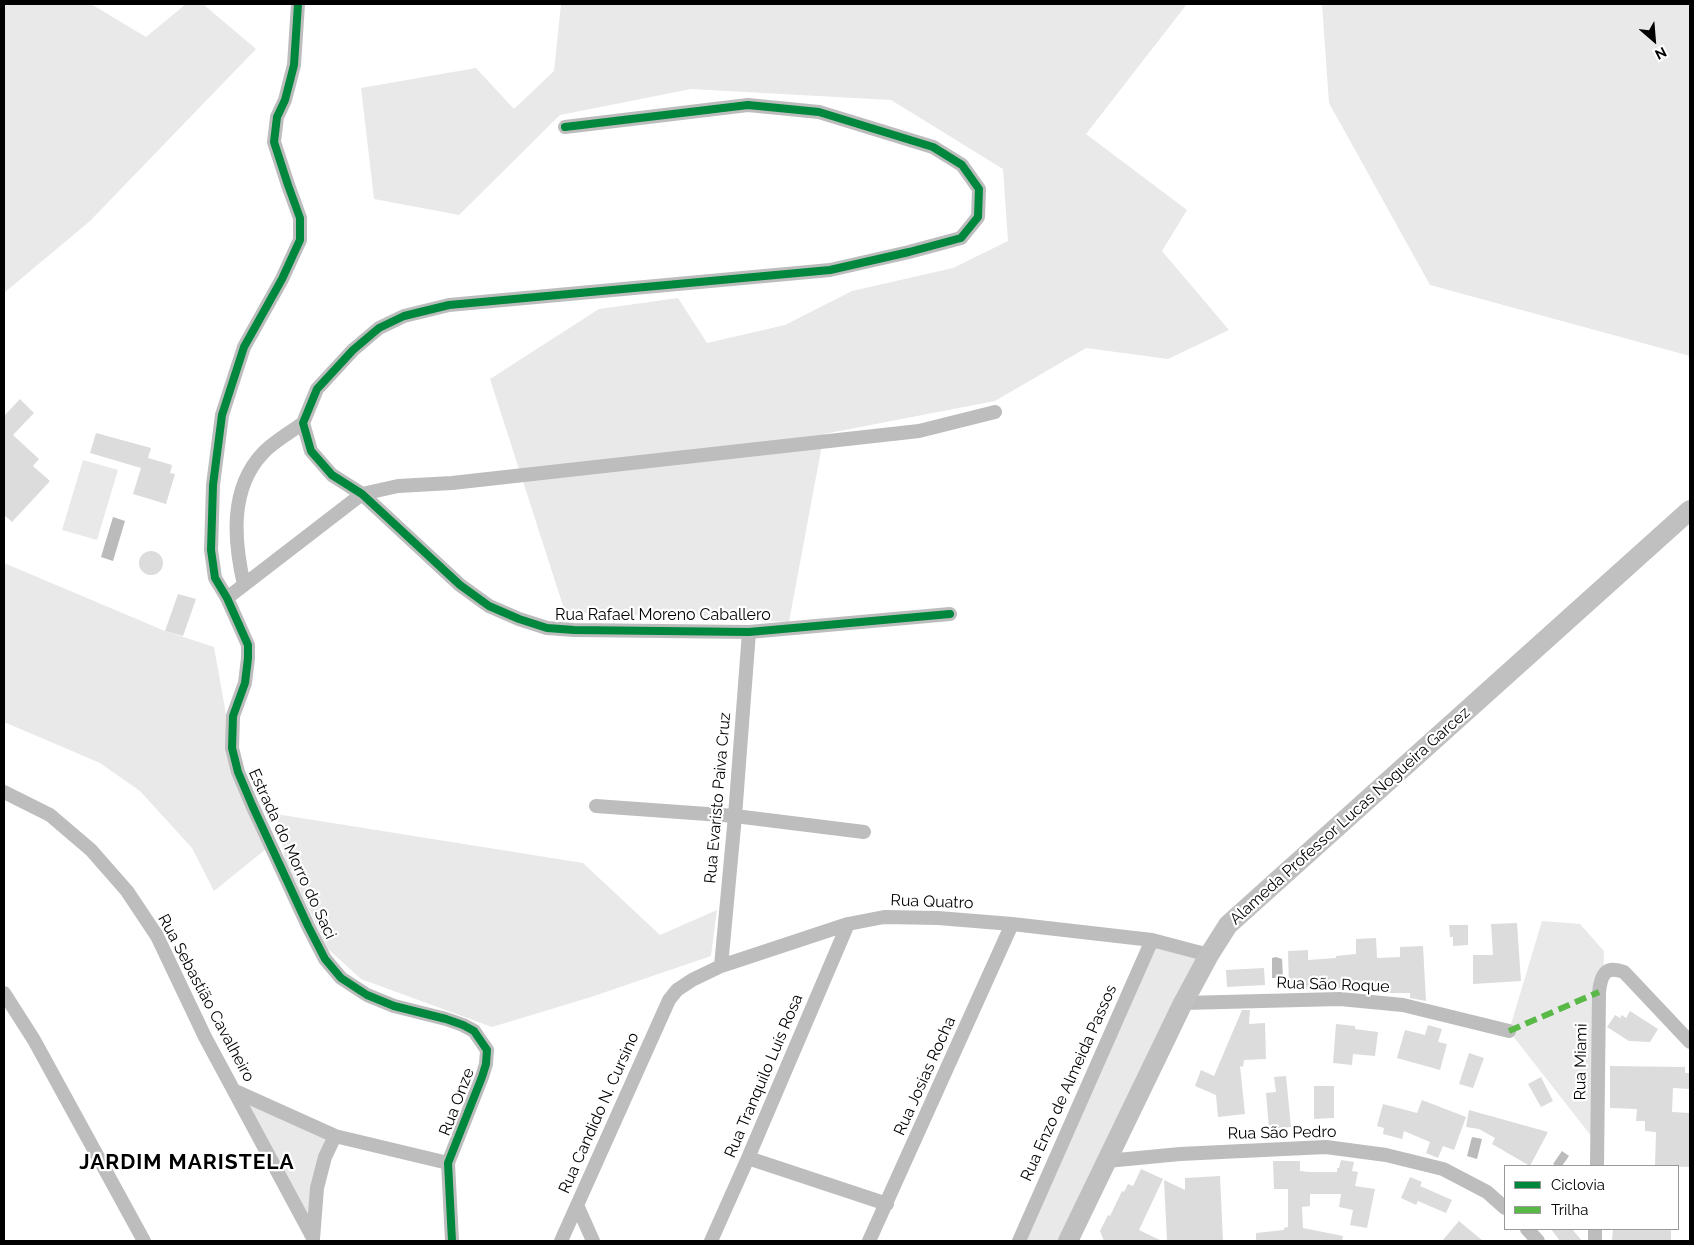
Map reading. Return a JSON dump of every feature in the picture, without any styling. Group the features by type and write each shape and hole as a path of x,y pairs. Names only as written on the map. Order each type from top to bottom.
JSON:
{"main road":[{"name":"Alameda Professor Lucas Nogueira Garcez","path":"1068,1241 1184,1003 1209,955 1228,925 1690,510"}],"street":[{"name":"Estrada do Morro do Saci","path":"298,4 294,65 285,100 277,117 274,142 300,218 300,240 282,279 244,348 222,414 213,485 211,550 215,578 227,598 248,645 245,683 233,716 232,748 238,772 252,805 308,926 326,959 341,978 367,995 394,1006 464,1025 474,1031 487,1050"},
{"path":"244,585 238,557 237,509 247,476 263,453 303,423 317,389 353,350 379,328 404,316 449,305 830,270 962,238 978,217 979,189 962,165 933,147 819,112 748,105 565,127"},
{"path":"227,598 362,494 398,486 452,483 919,431 996,412"},
{"name":"Rua Rafael Moreno Caballero","path":"303,423 311,451 332,475 362,494 460,585 489,606 519,619 547,628 749,632 950,614"},
{"name":"Rua Evaristo Paiva Cruz","path":"720,966 735,816 749,632"},
{"name":"Rua Sebastião Cavalheiro","path":"4,792 50,814 91,850 127,891 156,936 205,1037 313,1240"},
{"path":"596,806 735,816 864,832"},
{"name":"Rua Quatro","path":"669,1000 676,990 720,966 848,924 884,917 938,918 1012,924 1152,940 1209,955"},
{"name":"Rua Tranquilo Luís Rosa","path":"711,1241 848,924"},
{"name":"Rua Josias Rocha","path":"869,1241 1012,924"},
{"name":"Rua Enzo de Almeida Passos","path":"1019,1241 1152,940"},
{"name":"Rua Miami","path":"1597,1165 1599,992 1601,977 1606,972 1616,969 1624,972 1690,1042"},
{"path":"4,993 34,1040 144,1241"},
{"name":"Rua São Roque","path":"1184,1003 1340,999 1404,1005 1509,1031"},
{"name":"Rua Candido N. Cursino","path":"561,1241 669,1000"},
{"name":"Rua Onze","path":"448,1163 482,1077 486,1064 487,1050"},
{"path":"235,1091 335,1136 448,1163 452,1241"},
{"path":"313,1240 317,1188 325,1157 335,1136"},
{"name":"Rua São Pedro","path":"1107,1161 1180,1154 1326,1147 1386,1155 1443,1169 1487,1192 1504,1207"},
{"path":"748,1158 886,1204"},
{"path":"577,1205 593,1241"},
{"path":"1528,1230 1538,1241"}],"shaded area":[{"path":"4,4 91,4 146,37 186,4 203,4 256,49 90,221 4,293"},
{"path":"561,4 1187,4 1086,134 1187,210 1162,251 1229,330 1168,359 1086,348 995,401 824,434 789,622 565,612 490,379 599,309 678,298 707,343 785,325 852,291 953,268 1008,241 1003,169 891,100 691,89 560,115 459,215 374,199 361,88 476,68 514,109 554,71"},
{"path":"1322,4 1690,4 1690,356 1430,285 1329,103"},
{"path":"83,460 118,470 97,540 62,530"},
{"path":"113,517 125,521 113,561 101,557"},
{"path":"4,563 165,631 214,647 232,748 271,845 214,891 192,848 140,791 100,763 4,722"},
{"path":"276,814 583,863 660,935 717,910 711,956 591,997 492,1027 361,979 328,949 285,860"},
{"path":"1542,921 1580,924 1604,951 1599,1146 1509,1031"},
{"path":"1156,944 1205,956 1064,1241 1021,1241"},
{"path":"1272,958 1282,959 1283,977 1272,978"},
{"path":"235,1091 335,1136 313,1238"},
{"path":"1472,1137 1482,1139 1477,1159 1467,1156"},
{"path":"1562,1151 1569,1156 1563,1165 1553,1164"}],"building":[{"path":"20,399 34,413 13,435 39,459 33,466 50,481 12,522 4,515 4,416"},
{"path":"96,433 151,448 148,458 172,465 170,473 175,474 166,504 133,494 141,468 90,453"},
{"path":"151,551 156,552 162,558 162,568 156,574 151,575 146,574 140,568 139,563 140,558 146,552"},
{"path":"178,594 196,599 183,636 165,631"},
{"path":"1517,923 1521,981 1473,984 1473,955 1493,955 1491,924"},
{"path":"1449,925 1468,925 1468,945 1453,946 1453,937 1450,937"},
{"path":"1376,938 1377,958 1400,957 1400,947 1423,946 1426,1001 1410,998 1410,993 1388,993 1367,987 1289,990 1288,951 1308,950 1308,960 1336,958 1336,956 1356,954 1356,939"},
{"path":"1264,968 1265,985 1227,987 1226,970"},
{"path":"1242,1010 1250,1010 1249,1024 1265,1023 1266,1059 1244,1060 1243,1067 1240,1066 1245,1114 1218,1117 1216,1095 1195,1086 1201,1070 1214,1076"},
{"path":"1630,1011 1658,1029 1650,1042 1629,1041 1607,1027 1615,1015 1620,1018 1622,1015 1626,1018"},
{"path":"1336,1024 1355,1026 1355,1029 1378,1032 1375,1056 1353,1054 1352,1065 1333,1063"},
{"path":"1428,1025 1442,1029 1438,1042 1447,1044 1440,1070 1397,1058 1405,1030 1425,1035"},
{"path":"1469,1053 1484,1058 1473,1088 1459,1084"},
{"path":"1610,1066 1685,1067 1685,1073 1690,1073 1690,1089 1673,1088 1672,1112 1690,1113 1690,1167 1655,1165 1656,1132 1645,1131 1645,1121 1636,1121 1637,1109 1610,1108"},
{"path":"1286,1076 1291,1127 1269,1129 1266,1093 1276,1092 1274,1077"},
{"path":"1541,1077 1553,1101 1541,1107 1528,1084"},
{"path":"1314,1086 1334,1086 1334,1118 1314,1119"},
{"path":"1422,1100 1466,1117 1454,1150 1443,1146 1438,1158 1426,1153 1430,1142 1404,1131 1402,1139 1383,1134 1384,1128 1377,1126 1383,1104 1417,1113"},
{"path":"1469,1110 1548,1132 1531,1165 1528,1165 1492,1144 1495,1138 1479,1129 1466,1127"},
{"path":"1341,1160 1354,1162 1352,1171 1358,1172 1355,1186 1375,1189 1367,1228 1350,1225 1353,1210 1339,1207 1341,1194 1310,1194 1310,1206 1302,1207 1303,1228 1343,1236 1342,1241 1256,1241 1256,1233 1284,1230 1284,1228 1288,1227 1288,1189 1274,1189 1273,1161 1300,1161 1300,1171 1337,1172"},
{"path":"1141,1169 1163,1179 1139,1230 1162,1241 1104,1241 1100,1231 1108,1215 1110,1216 1122,1191 1124,1192 1128,1184 1133,1186"},
{"path":"1220,1176 1223,1241 1167,1241 1164,1180 1185,1190 1185,1178"},
{"path":"1410,1177 1422,1182 1420,1186 1452,1200 1446,1213 1418,1201 1416,1205 1401,1198"},
{"path":"1459,1221 1483,1241 1442,1241"},
{"path":"1552,1230 1573,1230 1582,1241 1560,1241"},
{"path":"1613,1230 1671,1230 1671,1241 1612,1240"}],"marked path":[{"path":"1509,1031 1599,992"}],"cycle path":[{"path":"298,4 294,65 285,100 277,117 274,142 300,218 300,240 282,279 244,347 222,415 213,485 211,550 215,578 227,598 248,645 245,683 233,716 232,748 238,772 252,805 308,926 325,959 341,978 367,995 394,1006 463,1025 474,1031 487,1050 486,1064 482,1077 448,1163 452,1241"},
{"path":"565,127 748,105 819,112 933,147 962,165 979,189 978,217 961,238 830,270 449,305 404,316 379,328 353,350 317,389 303,423 311,451 332,475 362,494 460,585 489,606 519,619 547,628 749,632 950,614"}],"district":[{"name":"JARDIM MARISTELA","path":"187,1163"}]}
